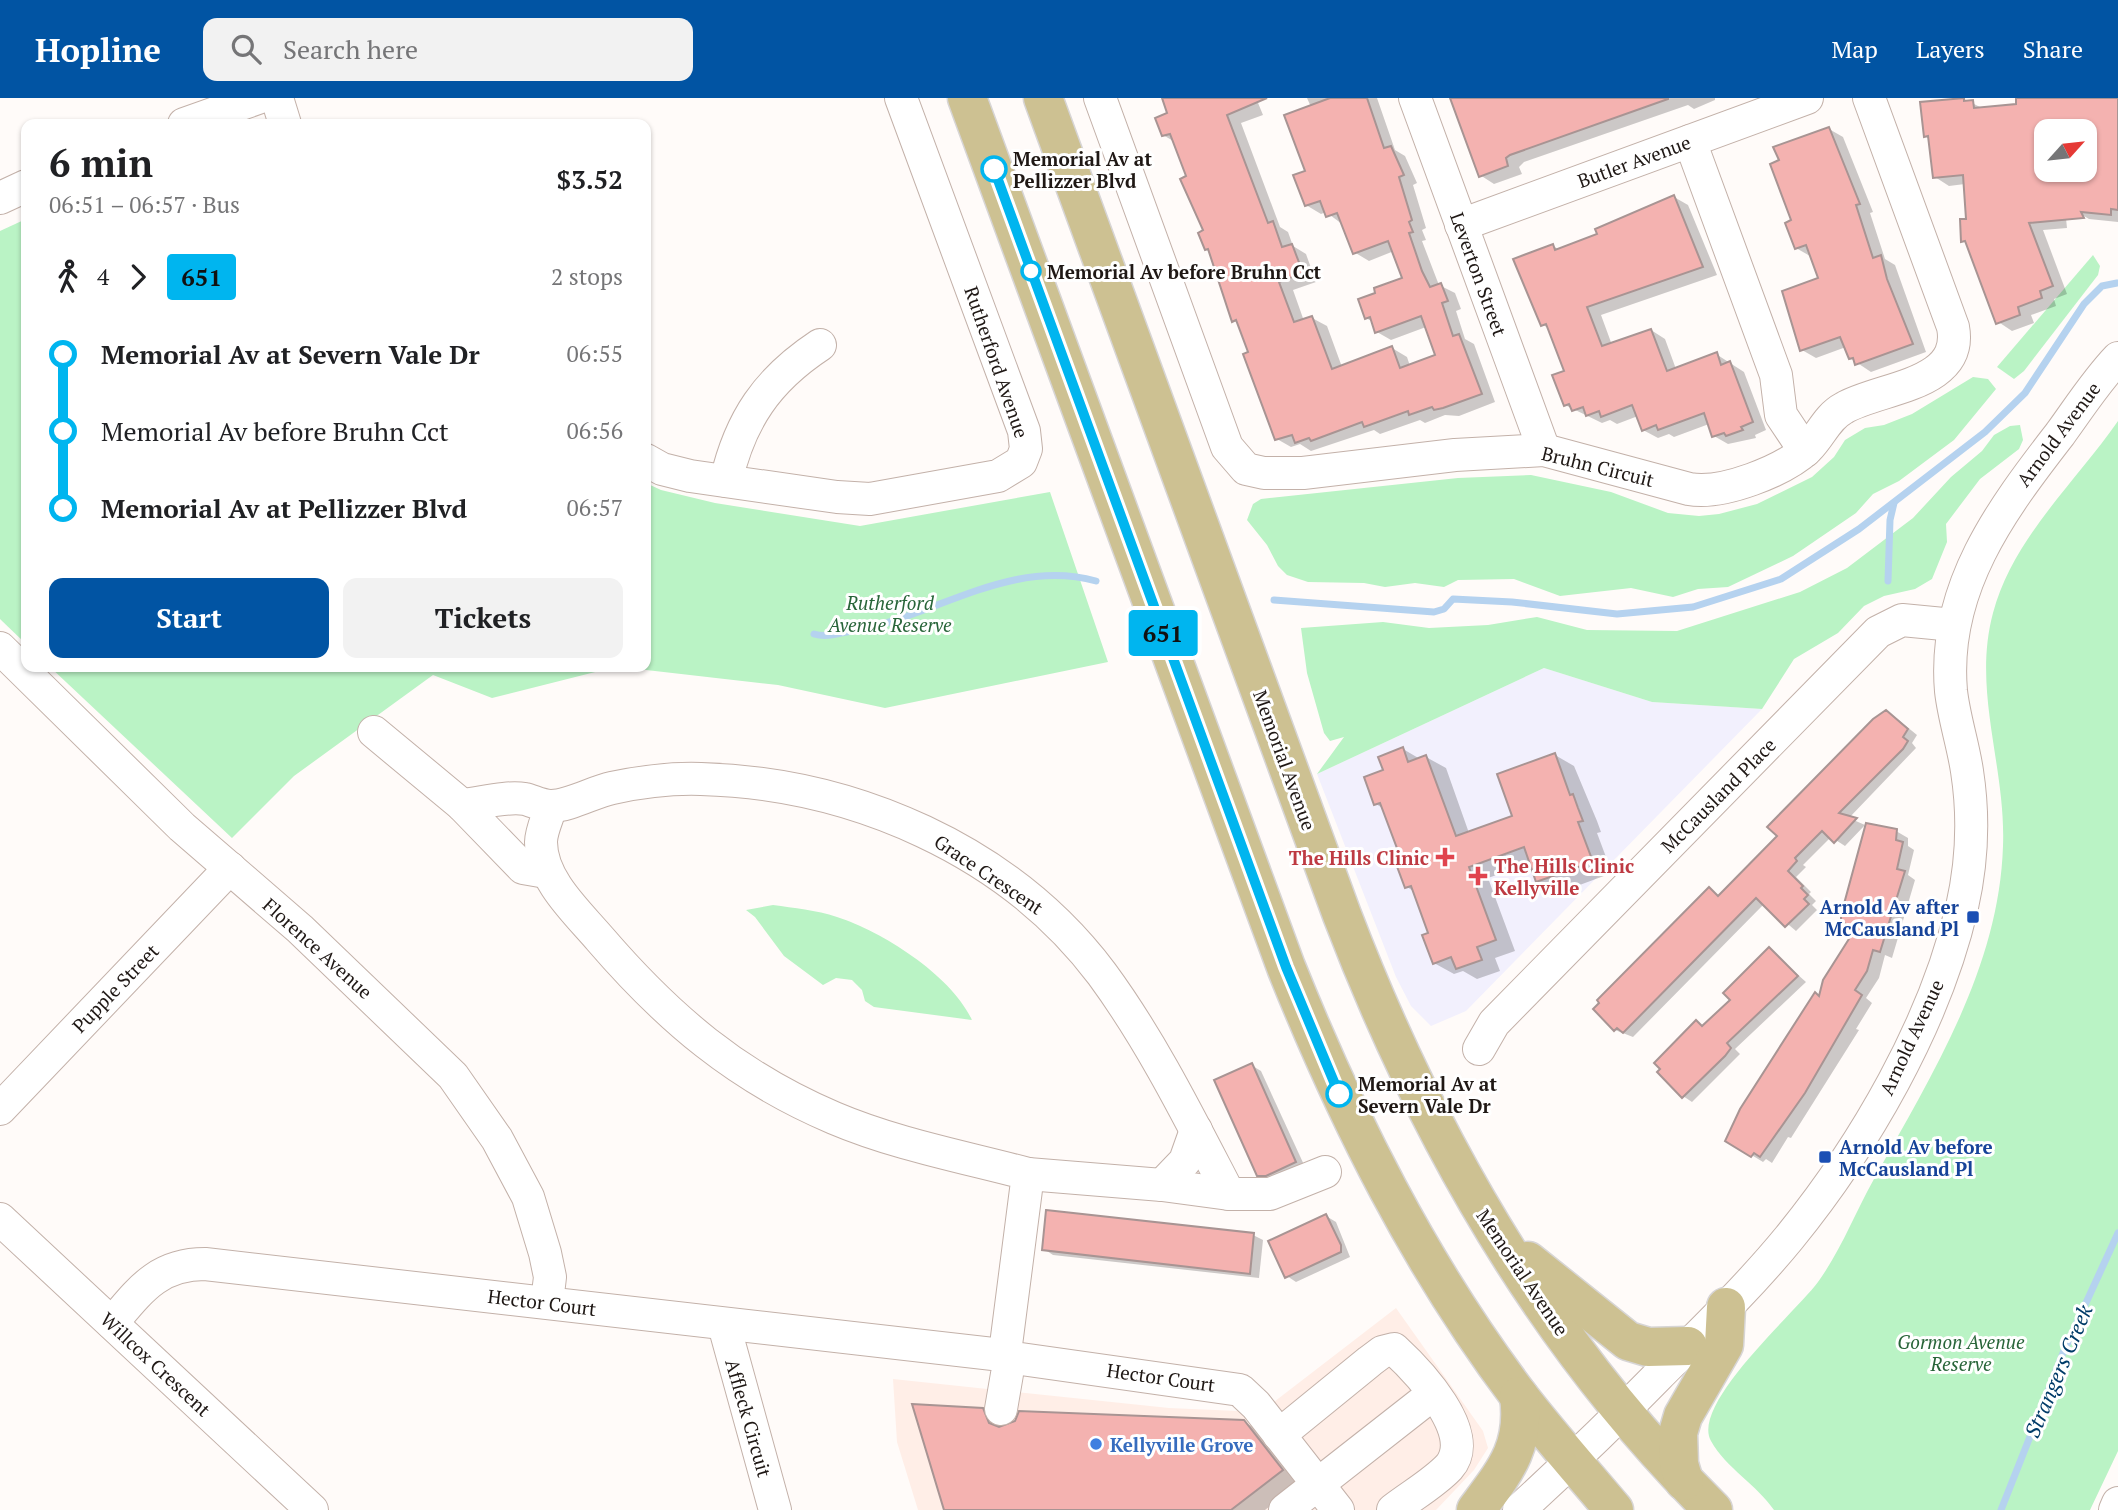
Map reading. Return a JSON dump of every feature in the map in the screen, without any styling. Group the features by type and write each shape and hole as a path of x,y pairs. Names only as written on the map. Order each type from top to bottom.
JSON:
{"main road":[{"path":"967,98 1281,954 1325,1063 1387,1189 1443,1284 1519,1396 1614,1510"},
{"name":"Memorial Avenue","path":"1043,98 1369,986 1438,1132 1501,1242 1558,1326 1623,1411 1713,1510"},
{"path":"1501,1242 1549,1276 1628,1341 1648,1346 1688,1346"},
{"path":"1684,1481 1679,1464 1678,1433 1688,1406 1724,1345 1726,1307"},
{"path":"1476,1510 1518,1445 1522,1416 1519,1396"}],"street":[{"path":"198,119 258,98"},
{"path":"276,98 283,119"},
{"name":"Rutherford Avenue","path":"651,463 662,469 726,481 837,497 870,499 998,476 1021,461 1026,449 1024,430 901,98"},
{"name":"Bruhn Circuit","path":"1100,98 1227,447 1239,463 1255,472 1312,473 1455,455 1544,450 1689,489 1709,491 1779,467 1805,451 1837,412 1935,372 1948,361 1954,345 1953,327 1869,98"},
{"name":"Leverton Street","path":"1415,98 1544,450"},
{"name":"Butler Avenue","path":"1461,225 1808,98"},
{"path":"1690,141 1776,375 1781,415 1805,451"},
{"path":"0,198 21,188"},
{"path":"726,481 743,425 757,403 791,366 820,345"},
{"name":"Arnold Avenue","path":"1519,1510 1688,1346 1787,1240 1842,1167 1899,1068 1948,954 1961,909 1970,839 1966,769 1951,692 1950,656 1954,625 1968,574 2027,474 2100,377 2118,358"},
{"name":"Arnold Avenue","path":"2003,514 2040,486 2071,452 2112,387 2118,367"},
{"name":"McCausland Place","path":"1479,1049 1494,1023 1878,632 1902,620 1954,625"},
{"name":"Florence Avenue","path":"0,648 21,669"},
{"name":"Florence Avenue","path":"24,672 182,827 300,929 453,1076 497,1139 528,1197 550,1277 547,1302"},
{"path":"374,732 462,805 523,868 546,872"},
{"name":"Grace Crescent","path":"462,805 523,799 551,806 611,788 699,779 787,787 857,803 925,831 991,870 1054,919 1101,973 1144,1035 1230,1194"},
{"path":"551,806 541,841 546,872 645,991 694,1035 745,1072 835,1119 881,1135 1028,1174 1162,1185 1230,1194 1270,1194 1325,1172"},
{"name":"Pupple Street","path":"0,1109 230,868"},
{"path":"1162,1185 1185,1161 1196,1130"},
{"path":"1001,1409 1028,1174"},
{"name":"Willcox Crescent","path":"0,1219 312,1510"},
{"name":"Hector Court","path":"112,1322 157,1276 189,1264 547,1302 1234,1388 1256,1405 1338,1510"},
{"name":"Affleck Circuit","path":"724,1325 775,1510"},
{"path":"1279,1435 1382,1352 1394,1349 1433,1394 1454,1425 1459,1445 1449,1467 1393,1510"},
{"path":"1285,1510 1433,1394"},
{"path":"2115,1510 2118,1503"}],"shaded area":[{"name":"The Hills Clinic Kellyville","path":"1544,668 1652,702 1762,709 1466,1011 1431,1026 1411,1006 1396,977 1317,774"},
{"path":"1396,1308 1483,1431 1488,1448 1474,1470 1436,1510 918,1510 897,1442 893,1379 1169,1408 1261,1412"}],"green space":[{"path":"21,221 21,639 0,619 0,231"},
{"path":"2093,255 2100,266 2098,275 2024,371 2014,379 1997,367"},
{"path":"1973,377 1988,379 1996,389 1954,440 1899,481 1873,494 1856,513 1793,556 1728,587 1698,589 1673,597 1631,588 1560,596 1514,579 1458,580 1444,587 1415,583 1385,587 1364,583 1308,582 1287,575 1278,566 1267,545 1247,520 1253,504 1261,499 1458,478 1531,475 1611,492 1668,513 1699,516 1719,514 1757,504 1812,477 1834,457 1845,440 1865,428 1884,425 1912,414"},
{"name":"Gormon Avenue Reserve","path":"2118,421 2118,1451 2090,1510 1774,1510 1717,1451 1711,1441 1709,1425 1716,1405 1730,1382 1807,1296 1834,1257 1939,1060 1976,978 1999,891 2003,846 2003,816 1986,671 1993,613 2002,586 2030,536"},
{"path":"2020,425 2023,440 2019,449 1980,479 1946,524 1947,542 1932,579 1915,589 1884,596 1864,606 1838,633 1794,659 1762,709 1652,702 1544,668 1317,774 1344,737 1330,741 1324,733 1307,673 1301,628 1383,622 1429,628 1488,625 1537,617 1587,630 1677,631 1800,592 1847,568 1913,518 1951,477 1982,451 1994,435 2010,426"},
{"name":"Rutherford Avenue Reserve","path":"651,485 715,503 860,526 1050,492 1108,662 885,708 778,685 651,671"},
{"path":"55,672 595,672 492,698 433,675 294,776 232,838"},
{"path":"773,905 837,917 875,933 914,957 949,987 972,1020 874,1007 865,1001 862,990 852,980 836,978 823,985 784,956 755,917 746,910"}],"building":[{"path":"1162,98 1267,98 1227,115 1268,223 1273,221 1282,247 1292,244 1303,273 1279,282 1294,322 1312,316 1332,369 1392,346 1400,368 1435,355 1421,316 1375,333 1370,317 1365,319 1358,299 1375,293 1374,288 1402,278 1388,241 1353,254 1337,213 1326,217 1320,201 1305,206 1293,175 1305,171 1284,115 1330,98 1367,98 1384,148 1391,146 1404,175 1399,177 1412,220 1409,222 1413,232 1409,233 1422,271 1430,287 1441,283 1448,301 1442,303 1453,336 1459,334 1482,394 1443,408 1434,410 1432,407 1409,415 1408,411 1364,427 1362,422 1311,441 1309,438 1295,443 1292,435 1275,440 1243,354 1248,352 1236,320 1232,322 1208,249 1205,250 1198,233 1203,230 1180,179 1186,176 1170,134 1162,136 1155,118 1167,113"},
{"path":"1450,98 1668,99 1510,155 1506,158 1508,166 1479,177"},
{"path":"1964,98 1964,101 1973,100 1974,108 2016,104 2016,98 2118,98 2118,210 2111,209 2111,215 2081,212 2084,218 2029,223 2053,286 2040,291 2042,298 2018,307 2020,315 1996,324 1965,241 1961,242 1960,219 1966,219 1963,175 1933,178 1928,136 1924,137 1920,102"},
{"path":"1829,127 1860,204 1856,205 1873,258 1881,255 1887,279 1913,344 1855,365 1853,358 1849,359 1840,337 1800,351 1782,291 1818,278 1806,245 1795,249 1785,223 1791,220 1770,164 1779,160 1773,147"},
{"path":"1674,195 1703,267 1587,307 1602,346 1651,329 1667,371 1717,352 1721,365 1730,361 1753,422 1741,427 1743,430 1726,436 1724,433 1712,437 1704,413 1658,430 1656,425 1642,431 1632,405 1601,417 1599,411 1586,416 1583,407 1572,411 1569,404 1564,406 1552,375 1564,371 1546,324 1541,326 1513,259 1553,244 1555,250 1597,234 1595,229"},
{"path":"1886,710 1908,729 1903,737 1908,741 1839,813 1857,818 1834,843 1822,831 1795,858 1797,861 1788,871 1803,886 1801,888 1808,895 1804,899 1809,904 1785,927 1756,898 1623,1033 1617,1028 1614,1031 1593,1009 1599,1003 1597,1000 1709,887 1718,896 1777,836 1767,827 1873,719"},
{"name":"The Hills Clinic","path":"1403,747 1408,762 1426,755 1456,836 1512,816 1497,774 1555,753 1570,795 1573,794 1583,821 1578,822 1593,862 1536,882 1524,847 1469,867 1496,940 1477,947 1482,960 1456,969 1451,957 1433,964 1422,935 1428,933 1411,886 1405,888 1392,853 1398,851 1380,803 1374,805 1364,777 1383,770 1378,757"},
{"path":"1866,823 1897,829 1896,840 1903,842 1897,869 1905,871 1880,952 1873,950 1867,971 1855,990 1862,995 1805,1093 1760,1157 1754,1153 1751,1157 1725,1141 1740,1109 1815,992 1819,996 1823,980 1854,931 1841,920 1841,915"},
{"path":"1769,947 1798,976 1727,1043 1731,1048 1725,1056 1682,1098 1657,1072 1660,1069 1654,1063 1696,1020 1702,1026 1730,1000 1723,993"},
{"path":"1252,1063 1296,1162 1266,1176 1257,1176 1214,1080"},
{"path":"1046,1210 1254,1233 1250,1274 1042,1250"},
{"path":"1326,1214 1341,1245 1341,1252 1285,1278 1268,1241"},
{"name":"Kellyville Grove","path":"912,1404 983,1408 989,1423 999,1427 1015,1421 1019,1411 1244,1420 1283,1470 1231,1510 944,1510"}],"waterway":[{"path":"1274,600 1434,612 1444,609 1453,599 1512,602 1617,614 1693,607 1781,579 1859,529 1985,432 2025,393 2084,304 2102,286 2117,283"},
{"path":"1888,581 1890,520 1894,503"},
{"path":"814,634 833,635 882,624 972,592 1033,577 1064,576 1096,581"},
{"name":"Strangers Creek","path":"2001,1510 2063,1353 2118,1233"}],"bus line":[{"name":"651","path":"994,169 1286,967 1339,1094"}],"place":[{"name":"Memorial Av at Pellizzer Blvd","path":"994,169"},
{"name":"Memorial Av before Bruhn Cct","path":"1031,271"},
{"name":"The Hills Clinic","path":"1445,857"},
{"name":"The Hills Clinic Kellyville","path":"1478,876"},
{"name":"Arnold Av after McCausland Pl","path":"1973,917"},
{"name":"Memorial Av at Severn Vale Dr","path":"1339,1094"},
{"name":"Arnold Av before McCausland Pl","path":"1825,1157"},
{"name":"Kellyville Grove","path":"1096,1444"}]}
